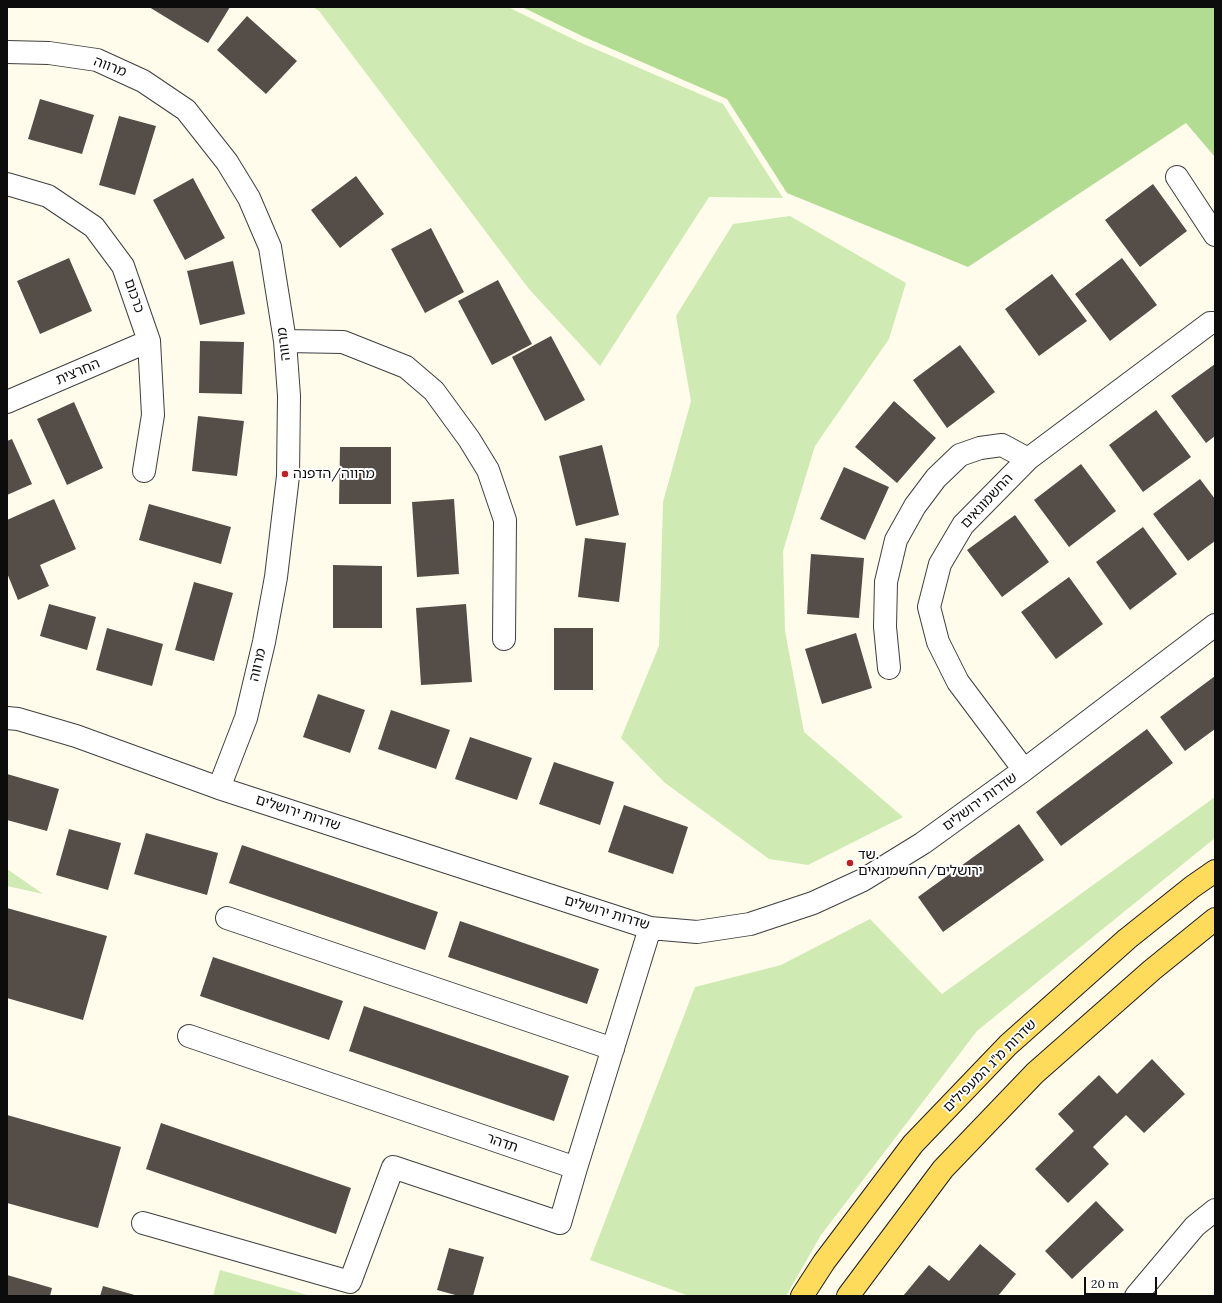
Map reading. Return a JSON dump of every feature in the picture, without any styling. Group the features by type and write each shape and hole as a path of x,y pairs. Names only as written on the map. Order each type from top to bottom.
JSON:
{"main road":[{"name":"שדרות מ\"ג המעפילים","path":"802,1296 824,1262 913,1144 1002,1051 1127,940 1192,887 1215,871"},
{"path":"848,1296 943,1169 1035,1073 1135,984 1215,919"}],"street":[{"name":"מרווה","path":"7,52 49,53 97,60 143,81 186,110 227,162 248,198 270,247 285,340 290,396 288,476 276,578 264,642 246,718 219,788"},
{"path":"1177,177 1215,234"},
{"name":"כרכום","path":"7,184 48,196 94,227 123,266 150,341 153,415 144,471"},
{"name":"החשמונאים","path":"1024,770 958,682 938,642 929,607 940,564 963,525 1028,459 1210,323 1215,323"},
{"path":"285,340 343,342 406,367 434,391 469,439 488,470 505,520 504,640"},
{"name":"החרצית","path":"7,402 150,341"},
{"path":"889,668 885,627 886,582 896,540 915,506 936,478 960,455 980,448 1002,446 1028,459"},
{"name":"שדרות ירושלים","path":"7,718 18,719 76,736 219,788 650,928 697,932 750,924 813,903 863,880 923,843 1024,770 1215,625"},
{"path":"227,918 613,1050"},
{"path":"143,1223 350,1282 394,1167 560,1223 650,928"},
{"name":"תדהר","path":"189,1036 576,1168"},
{"path":"1136,1296 1196,1226 1215,1210"}],"green space":[{"path":"313,7 508,7 579,42 723,104 783,198 709,197 600,366 529,289 319,11"},
{"path":"522,7 1215,7 1215,157 1186,123 968,267 787,193 727,99 582,36"},
{"path":"790,216 906,283 889,339 815,446 783,551 785,631 804,732 903,817 808,865 769,859 665,783 621,738 659,646 663,502 691,401 676,316 733,224"},
{"path":"1215,797 1215,838 977,1031 821,1235 786,1296 689,1296 590,1260 695,987 781,965 870,919 942,994"},
{"path":"7,869 43,894 7,886"},
{"path":"220,1270 311,1296 213,1296"}],"building":[{"path":"149,7 230,7 208,43"},
{"path":"247,16 297,61 266,94 217,50"},
{"path":"40,99 94,115 82,154 28,139"},
{"path":"119,116 156,126 135,195 99,185"},
{"path":"356,176 384,214 340,248 311,210"},
{"path":"193,178 225,238 185,260 153,200"},
{"path":"1153,184 1187,231 1140,267 1105,220"},
{"path":"431,228 464,292 425,313 391,249"},
{"path":"69,258 92,311 40,334 17,281"},
{"path":"1122,258 1157,305 1110,341 1075,294"},
{"path":"233,261 245,314 200,325 187,271"},
{"path":"1052,274 1087,321 1039,356 1005,309"},
{"path":"498,280 532,344 492,365 458,301"},
{"path":"551,336 585,400 545,421 512,357"},
{"path":"200,341 244,342 242,394 199,393"},
{"path":"960,345 995,392 947,428 913,380"},
{"path":"1215,364 1215,436 1206,443 1171,396"},
{"path":"894,401 936,438 897,483 855,447"},
{"path":"74,402 103,468 67,485 37,419"},
{"path":"1156,410 1191,457 1143,492 1109,445"},
{"path":"198,416 244,421 237,476 192,471"},
{"path":"12,439 32,484 7,495 7,441"},
{"path":"602,445 619,515 576,526 559,456"},
{"path":"340,447 391,447 391,504 339,504"},
{"path":"1081,464 1116,511 1069,547 1034,500"},
{"path":"844,467 889,487 865,540 820,519"},
{"path":"1200,479 1215,499 1215,541 1188,561 1153,514"},
{"path":"54,499 76,549 40,565 49,586 18,600 7,573 7,520"},
{"path":"454,499 459,574 417,577 412,502"},
{"path":"149,504 231,527 221,564 139,540"},
{"path":"1015,515 1049,562 1002,597 967,550"},
{"path":"1143,527 1177,574 1130,610 1096,562"},
{"path":"585,538 626,543 619,602 578,597"},
{"path":"811,554 864,558 859,618 807,614"},
{"path":"333,565 382,566 382,628 333,628"},
{"path":"1069,577 1103,624 1056,659 1021,612"},
{"path":"194,582 233,593 214,661 175,650"},
{"path":"49,604 96,617 87,650 40,636"},
{"path":"466,604 472,682 421,685 416,608"},
{"path":"107,628 163,644 152,686 96,670"},
{"path":"554,628 593,628 593,690 554,690"},
{"path":"856,633 872,688 822,704 805,649"},
{"path":"1215,676 1215,729 1185,751 1160,717"},
{"path":"318,694 365,710 350,753 303,737"},
{"path":"391,710 450,730 436,769 378,749"},
{"path":"1147,729 1173,763 1061,846 1036,812"},
{"path":"470,737 532,758 517,800 455,779"},
{"path":"554,762 614,782 600,825 539,804"},
{"path":"7,774 59,789 47,831 7,820"},
{"path":"624,805 688,827 673,874 608,852"},
{"path":"1019,824 1044,860 943,932 918,897"},
{"path":"69,829 121,843 108,890 56,875"},
{"path":"146,833 218,853 207,895 134,874"},
{"path":"242,845 438,912 425,950 229,883"},
{"path":"7,908 107,936 83,1020 7,998"},
{"path":"460,921 599,969 587,1004 448,957"},
{"path":"213,957 343,1001 329,1040 200,996"},
{"path":"364,1006 569,1076 554,1121 349,1051"},
{"path":"1152,1059 1185,1094 1144,1133 1126,1115 1093,1147 1109,1164 1068,1203 1035,1169 1074,1131 1058,1114 1099,1075 1117,1094"},
{"path":"7,1115 121,1147 98,1228 7,1203"},
{"path":"161,1123 351,1188 336,1234 146,1169"},
{"path":"1096,1201 1124,1230 1072,1279 1045,1251"},
{"path":"980,1244 1016,1274 998,1296 903,1296 929,1265 949,1281"},
{"path":"449,1248 484,1257 473,1296 459,1296 437,1290"},
{"path":"7,1275 52,1288 50,1296 7,1296"},
{"path":"103,1286 138,1296 100,1296"}],"place":[{"name":"מרווה/הדפנה","path":"285,474"},
{"name":"שד. ירושלים/החשמונאים","path":"850,863"}]}
